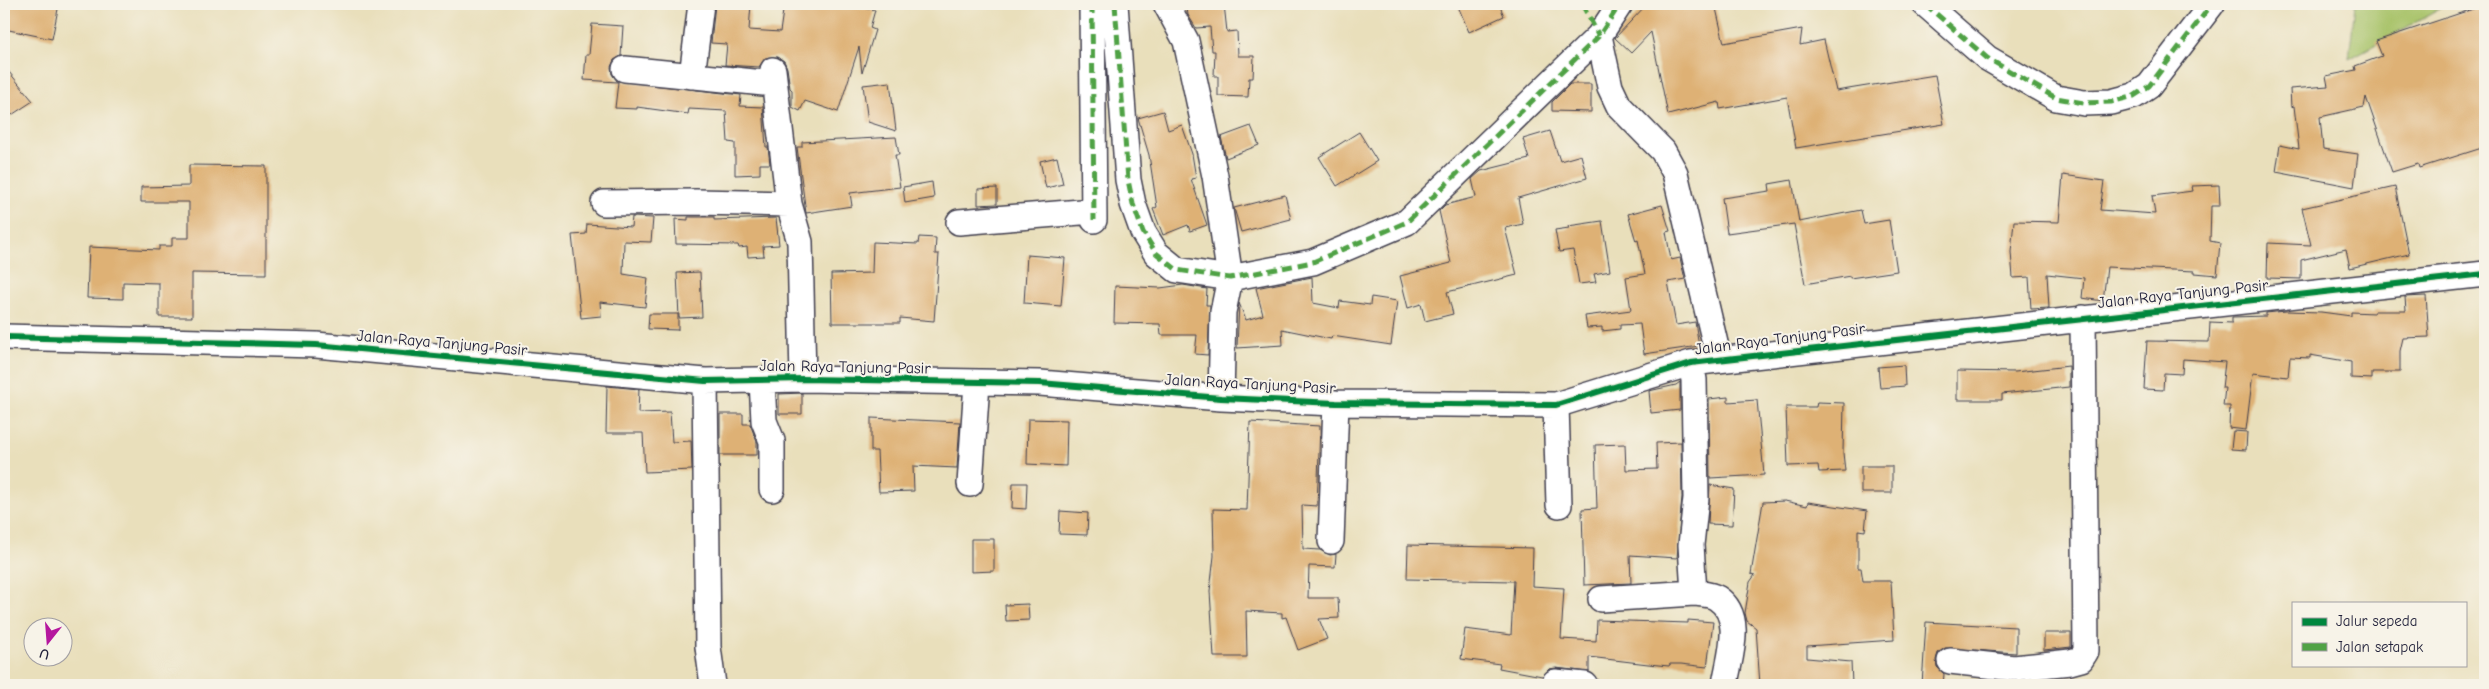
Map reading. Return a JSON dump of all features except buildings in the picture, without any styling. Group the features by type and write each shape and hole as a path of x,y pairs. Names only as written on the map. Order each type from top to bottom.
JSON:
{"street":[{"path":"692,76 701,4"},
{"path":"958,222 1094,215 1092,4"},
{"path":"1115,4 1128,180 1133,204 1143,232 1156,253 1177,270 1229,282 1313,262 1408,222 1602,49 1620,4"},
{"path":"1166,4 1186,41 1216,176 1229,282 1223,312 1221,398"},
{"path":"1925,4 1987,58 2056,98 2084,103 2111,102 2134,96 2149,86 2212,4"},
{"path":"1602,49 1610,87 1619,106 1663,151 1675,173 1719,360"},
{"path":"625,69 692,76 773,77 789,204 800,242 803,379"},
{"path":"604,203 789,204"},
{"name":"Jalan Raya Tanjung Pasir","path":"4,337 316,345 705,380 803,379 1040,383 1221,398 1336,403 1556,404 1692,363 2485,274"},
{"path":"1950,661 2014,668 2070,662 2081,659 2086,651 2083,318"},
{"path":"1692,363 1696,498 1691,545 1694,593"},
{"path":"705,380 708,647 713,685"},
{"path":"762,380 764,421 772,441 772,489"},
{"path":"970,484 977,383"},
{"path":"1332,541 1336,403"},
{"path":"1556,404 1559,505"},
{"path":"1601,599 1694,593 1716,597 1727,606 1734,624 1727,685"},
{"path":"1555,682 1585,685"}],"green space":[{"path":"2355,4 2449,4 2349,59"}],"marked path":[{"path":"1092,4 1094,220"},
{"path":"1115,4 1128,180 1133,204 1143,232 1156,253 1177,270 1230,278 1313,262 1407,222 1599,36 1620,4"},
{"path":"1582,4 1599,36"},
{"path":"1925,4 1987,58 2056,98 2084,103 2111,102 2134,96 2149,86 2212,4"}],"cycle path":[{"path":"4,337 316,345 705,381 803,379 1040,383 1221,398 1336,403 1556,405 1691,363 2485,274"}]}
